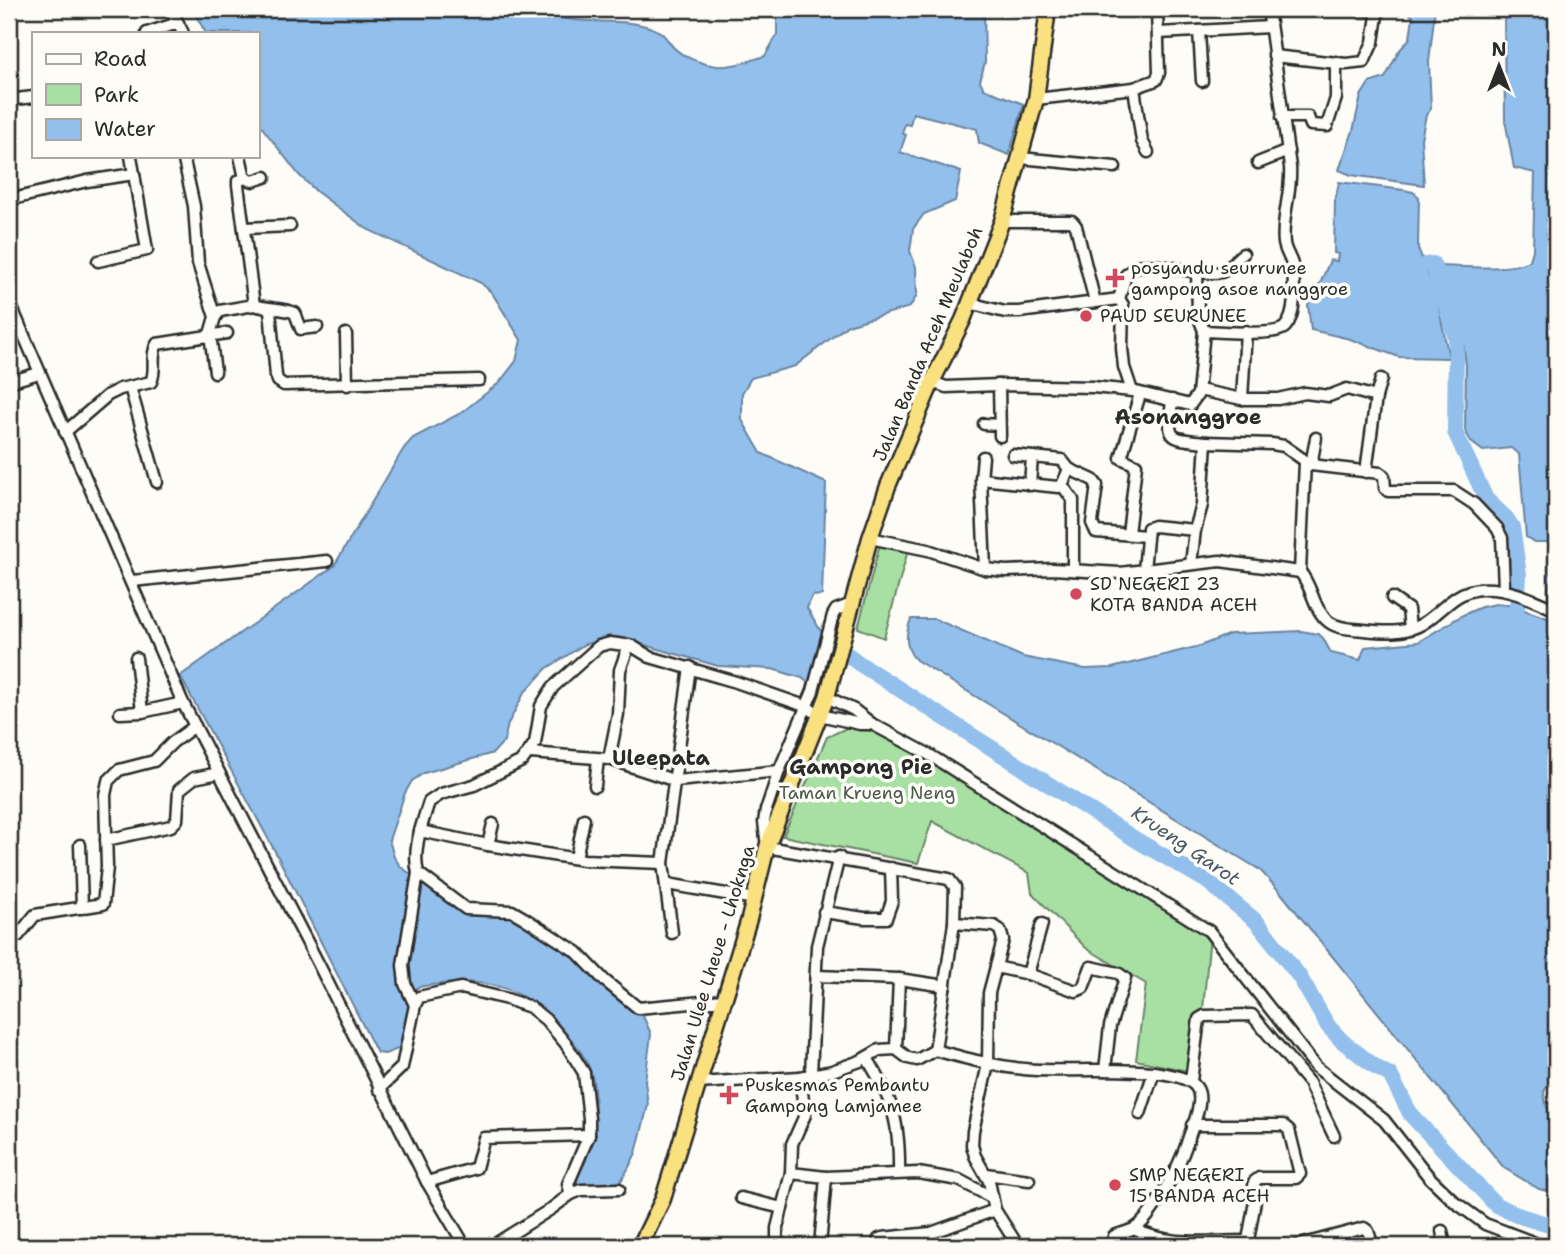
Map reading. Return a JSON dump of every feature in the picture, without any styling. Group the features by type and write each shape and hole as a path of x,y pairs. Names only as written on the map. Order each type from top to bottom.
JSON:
{"highway":[{"name":"Jalan Banda Aceh Meulaboh","path":"828,695 838,627 852,604 888,486 932,382 963,320 1002,221 1036,99 1048,9"},
{"name":"Jalan Ulee Lheue - Lhoknga","path":"640,1246 663,1199 755,899 767,846 828,695"}],"street":[{"path":"154,32 180,28 171,9"},
{"path":"1036,99 1134,88 1156,80 1159,73 1157,9"},
{"path":"1204,331 1277,332 1284,328 1290,318 1293,266 1284,246 1284,223 1291,180 1268,9"},
{"path":"1274,56 1364,62 1373,42 1378,10 1311,10"},
{"path":"1159,33 1270,27"},
{"path":"1199,32 1202,81"},
{"path":"1282,117 1308,117 1311,125 1327,126 1336,98 1336,62"},
{"path":"1134,88 1142,141 1148,152"},
{"path":"9,100 32,97"},
{"path":"1258,163 1288,151"},
{"path":"98,261 147,250 131,158"},
{"path":"183,158 194,206 198,263 215,317"},
{"path":"240,158 245,178"},
{"path":"1020,158 1115,167"},
{"path":"9,200 87,181 134,174"},
{"path":"254,305 238,185 239,181 245,178 253,181 265,177"},
{"path":"1002,221 1072,221 1076,226 1095,302"},
{"path":"244,228 290,226"},
{"path":"1128,534 1136,466 1121,458 1136,392 1124,367 1123,305 1119,299 1126,275 1136,266 1163,265 1218,273 1228,269 1236,258 1243,254"},
{"path":"932,382 946,387 1064,386 1136,392 1190,405 1199,390 1204,331 1198,315 1197,270"},
{"path":"968,303 1004,312 1019,312 1119,299"},
{"path":"215,372 210,334 215,317 220,311 254,305 270,310 286,310 295,313 301,329 317,327"},
{"path":"10,308 132,580 183,703 319,965 427,1182 465,1246"},
{"path":"270,310 276,376 284,386 479,380"},
{"path":"1242,399 1246,331"},
{"path":"65,432 108,395 151,382 154,376 154,349 157,344 227,333"},
{"path":"346,334 347,385"},
{"path":"9,382 39,373"},
{"path":"1366,472 1381,379"},
{"path":"999,385 1000,436"},
{"path":"130,387 157,482"},
{"path":"1199,390 1242,399 1278,399 1305,393 1329,396 1347,388 1376,397"},
{"path":"1172,400 1169,429 1171,435 1177,439 1284,446 1308,463 1380,473 1384,476 1385,488 1388,491 1454,491 1475,505 1497,528 1502,538 1507,590"},
{"path":"984,424 999,425"},
{"path":"1316,438 1308,463 1300,572 1309,585 1319,614 1330,624 1369,631 1410,629 1421,625 1455,597 1467,591 1507,590 1556,610"},
{"path":"1191,564 1195,530 1202,505 1206,442"},
{"path":"1013,455 1062,460 1069,469 1093,480 1097,485 1093,529 1096,532 1146,536"},
{"path":"983,457 981,479 985,569"},
{"path":"1030,485 1032,457"},
{"path":"981,479 1053,488 1062,485 1069,469"},
{"path":"1062,485 1073,500 1073,570"},
{"path":"1144,570 1146,536 1151,527 1195,530"},
{"path":"870,538 928,550 985,569 1006,571 1120,572 1220,561 1300,572"},
{"path":"132,580 327,561"},
{"path":"1392,598 1408,609 1410,629"},
{"path":"838,627 779,771 764,822 767,846 949,878 953,882 954,923 935,1049"},
{"path":"414,1003 405,984 403,965 418,874 415,860 420,831 430,801 441,794 474,785 522,761 535,743 541,706 553,687 599,646 610,643 629,645 650,657 690,667 806,706 820,715 872,724"},
{"path":"595,786 618,713 620,670 629,645"},
{"path":"136,658 142,712"},
{"path":"673,933 663,863 690,667"},
{"path":"828,695 872,724 928,754 1209,931 1317,1066 1384,1120 1429,1177 1455,1202 1485,1224 1543,1246"},
{"path":"120,713 142,712 183,703"},
{"path":"9,938 19,936 36,915 99,906 104,900 107,867 105,795 110,777 119,770 154,761 173,742 195,726"},
{"path":"530,753 603,759 676,781 779,771"},
{"path":"107,840 171,826 177,820 179,790 194,778 219,773"},
{"path":"576,858 584,819"},
{"path":"488,845 493,824"},
{"path":"420,831 488,845 576,858 663,863"},
{"path":"80,845 82,908"},
{"path":"777,1246 777,1228 791,1173 792,1144 805,1115 817,946 839,858"},
{"path":"824,912 864,918 886,918 892,901 891,868"},
{"path":"418,874 466,909 513,911 577,952 604,980 638,1008 723,1000"},
{"path":"667,884 755,899"},
{"path":"954,923 986,924 1000,930 1003,940 989,993 989,1064 972,1145 989,1181 995,1210 1018,1246"},
{"path":"1028,974 1042,924"},
{"path":"996,967 1028,974 1076,991 1083,988 1091,967 1118,973 1125,978 1110,1026 1105,1070"},
{"path":"816,976 899,979 945,986"},
{"path":"896,1049 899,979"},
{"path":"379,1089 402,1067 417,998 461,988 530,1007 566,1045 584,1073 589,1135 568,1184 571,1194"},
{"path":"1192,1081 1199,1019 1204,1016 1252,1015 1309,1083 1334,1136"},
{"path":"697,1083 806,1076 832,1071 867,1058 879,1049 896,1049 908,1058 917,1060 935,1049 989,1064 1027,1070 1154,1072 1192,1081 1199,1090 1200,1100 1184,1151 1156,1205 1134,1229 1114,1236 1112,1246"},
{"path":"867,1058 883,1085 896,1117 899,1173"},
{"path":"1140,1114 1154,1072"},
{"path":"1134,1229 1149,1237 1170,1241 1247,1244 1255,1201 1254,1182 1259,1178 1299,1177 1289,1130 1283,1125 1192,1125"},
{"path":"427,1182 476,1168 484,1138 589,1135"},
{"path":"791,1173 826,1177 918,1173 959,1180 991,1197"},
{"path":"986,1174 1029,1180"},
{"path":"820,1246 826,1177"},
{"path":"492,1246 571,1194 581,1190 619,1189"},
{"path":"741,1198 782,1208"},
{"path":"878,1246 878,1241 882,1238 931,1233 995,1210"},
{"path":"1296,1245 1364,1228 1368,1231 1373,1246"},
{"path":"1442,1231 1445,1246"}],"green space":[{"path":"880,544 908,550 884,638 858,628"},
{"name":"Taman Krueng Neng","path":"853,725 885,735 1210,935 1197,1073 1136,1060 1146,984 1086,948 1032,893 1029,873 932,821 918,863 783,836 827,737"}],"water":[{"path":"192,9 543,9 567,19 623,22 649,27 661,33 677,51 688,57 705,64 723,66 765,56 777,35 777,16 794,9 984,9 985,62 980,81 984,89 1024,104 1009,155 979,143 977,129 913,113 910,125 905,124 902,133 906,135 900,152 961,172 955,201 924,214 913,229 910,251 916,267 917,295 910,307 848,325 795,366 751,378 742,393 742,420 761,453 826,483 822,595 812,596 807,608 825,638 812,686 802,678 772,669 718,666 617,637 585,644 546,669 524,693 508,724 504,741 493,753 424,773 412,781 405,793 389,840 394,857 401,867 455,905 506,914 519,919 581,958 622,1001 643,1016 651,1034 645,1081 648,1105 636,1153 621,1181 613,1185 582,1188 577,1184 589,1151 595,1108 593,1083 587,1062 547,1014 515,992 498,986 461,982 418,987 413,993 406,1034 398,1049 385,1054 377,1053 277,855 180,676 334,566 404,448 413,438 461,413 499,383 516,361 521,340 492,293 481,283 367,229 317,192 299,175 259,124 259,32 205,32"},
{"path":"1404,9 1435,9 1429,62 1431,109 1426,115 1421,139 1424,185 1351,175 1339,170 1353,131 1361,96 1369,83 1385,78 1399,51 1410,38 1413,17"},
{"path":"1504,9 1556,9 1556,599 1548,597 1551,542 1534,542 1526,537 1519,454 1511,448 1483,451 1471,442 1465,430 1466,364 1462,337 1438,266 1511,266 1530,260 1533,250 1535,173 1514,168 1505,120"},
{"path":"1339,182 1404,190 1419,197 1418,248 1436,293 1449,358 1399,357 1350,339 1311,330 1308,305 1312,293 1320,284 1330,260 1337,261 1338,254 1334,253 1335,200"},
{"path":"1496,604 1510,605 1556,621 1556,1068 1544,1092 1546,1105 1556,1125 1556,1194 1539,1189 1504,1168 1260,870 916,660 909,651 907,641 911,619 935,619 1023,657 1085,669 1112,668 1200,646 1230,634 1301,631 1318,634 1331,653 1360,660 1365,647 1418,642 1463,615"}],"waterway":[{"path":"1426,265 1433,264 1456,339 1455,432 1486,499 1512,527 1519,575 1517,608"},
{"name":"Krueng Garot","path":"825,638 860,664 957,726 1138,841 1207,881 1257,922 1299,976 1328,1026 1342,1041 1390,1075 1411,1115 1496,1205 1556,1227"}],"place":[{"name":"posyandu seurrunee gampong asoe nanggroe","path":"1115,278"},
{"name":"PAUD SEURUNEE","path":"1086,316"},
{"name":"SD NEGERI 23 KOTA BANDA ACEH","path":"1076,594"},
{"name":"Puskesmas Pembantu Gampong Lamjamee","path":"729,1095"},
{"name":"SMP NEGERI 15 BANDA ACEH","path":"1115,1185"}],"district":[{"name":"Asonanggroe","path":"1188,417"},
{"name":"Uleepata","path":"661,758"},
{"name":"Gampong Pie","path":"861,767"}]}
